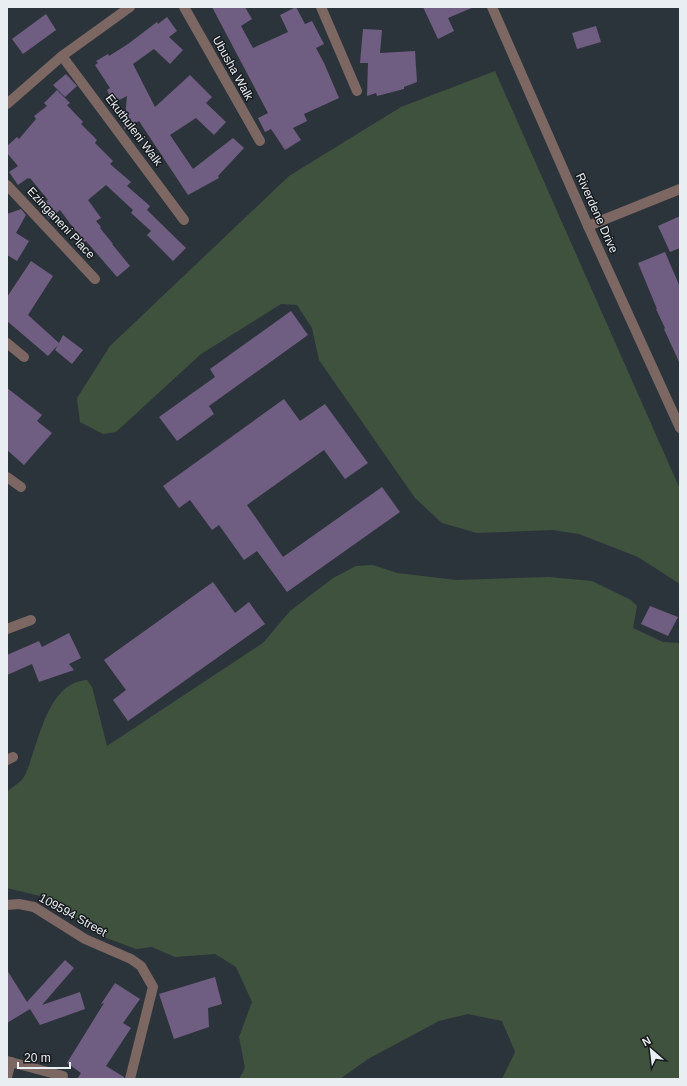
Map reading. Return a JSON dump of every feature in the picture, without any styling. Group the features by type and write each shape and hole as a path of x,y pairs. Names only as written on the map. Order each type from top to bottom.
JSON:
{"street":[{"path":"7,104 62,56 130,7"},
{"name":"Ubusha Walk","path":"184,7 260,141"},
{"path":"321,7 356,91"},
{"name":"Riverdene Drive","path":"492,7 588,226 680,428"},
{"name":"Ekuthuleni Walk","path":"62,56 184,220"},
{"name":"Ezinganeni Place","path":"7,185 95,279"},
{"path":"588,226 680,189"},
{"path":"7,343 24,357"},
{"path":"7,477 21,487"},
{"path":"7,629 31,620"},
{"name":"109594 Street","path":"9,905 28,905 34,907 85,939 131,959 141,966 146,973 153,987 130,1079"},
{"path":"7,1077 9,1061 63,1076"}],"green space":[{"path":"495,71 680,489 680,584 638,557 579,534 552,530 477,533 442,523 415,498 319,360 312,328 297,305 281,304 201,354 116,432 103,434 80,422 77,398 110,346 289,176 401,107"},
{"path":"373,565 397,573 456,580 549,577 592,581 631,600 637,606 633,628 663,642 680,643 680,1079 502,1079 515,1052 502,1021 468,1014 439,1021 368,1059 340,1079 239,1079 245,1068 239,1037 252,1002 236,967 215,954 175,957 152,947 136,949 101,936 40,896 7,888 7,792 24,778 46,717 53,703 62,692 73,683 87,680 92,687 107,746 263,643 290,611 333,578 356,566"}],"building":[{"path":"212,7 245,7 252,19 241,26 253,48 288,32 280,15 296,7 305,24 312,21 324,44 316,48 339,98 304,114 307,121 293,128 301,140 285,150 271,129 265,132 258,118 268,113"},
{"path":"423,7 474,7 448,18 454,31 438,39"},
{"path":"46,14 56,30 23,54 12,39"},
{"path":"167,17 177,31 169,37 183,50 170,64 154,49 133,64 155,107 190,75 212,97 206,103 226,122 214,135 196,118 170,135 193,169 233,138 244,148 218,176 219,178 188,195 139,121 124,129 127,96 113,103 107,90 110,88 95,65 98,63 96,61 108,54 109,56 157,22 158,24"},
{"path":"596,26 601,42 577,49 572,33"},
{"path":"363,29 382,30 380,53 415,51 417,82 404,87 404,89 377,96 376,93 367,96 368,63 360,63"},
{"path":"66,74 77,86 65,97 53,85"},
{"path":"57,90 70,103 67,105 83,122 81,124 97,140 95,143 113,161 110,164 131,182 127,186 150,206 147,210 186,248 173,261 147,235 151,231 131,213 133,210 106,185 88,200 101,218 96,221 101,227 100,228 130,266 117,277 86,241 84,242 60,210 49,219 39,207 48,200 30,178 18,185 9,172 18,166 7,153 7,146 17,137 19,139 36,119 34,116 47,106 44,103"},
{"path":"21,209 26,215 16,233 29,241 17,261 7,255 7,214"},
{"path":"680,216 680,248 670,252 658,226"},
{"path":"665,252 680,287 680,364 664,329 665,328 638,263"},
{"path":"31,261 53,276 28,315 59,343 63,335 83,350 72,364 55,350 58,345 48,356 7,321 7,297"},
{"path":"291,311 308,335 209,406 214,414 177,441 159,417 215,377 210,369"},
{"path":"7,388 42,415 37,421 52,433 24,465 7,450"},
{"path":"284,399 300,421 325,404 368,463 345,479 324,450 247,505 283,557 382,487 400,512 287,592 257,551 244,560 219,525 212,530 190,500 179,508 163,486"},
{"path":"213,582 235,613 249,602 265,624 128,721 113,700 126,690 104,660"},
{"path":"650,606 678,617 668,636 641,624"},
{"path":"69,633 81,658 69,664 74,670 39,682 32,664 7,675 7,655 39,641 42,647"},
{"path":"65,960 74,968 42,1005 80,992 85,1009 40,1025 30,1009 7,1023 7,970 27,1002"},
{"path":"215,977 222,1004 208,1008 209,1027 174,1039 159,994"},
{"path":"115,983 140,999 123,1023 131,1028 106,1066 124,1077 124,1079 77,1079 81,1073 67,1063 104,1003 101,1004"}]}
